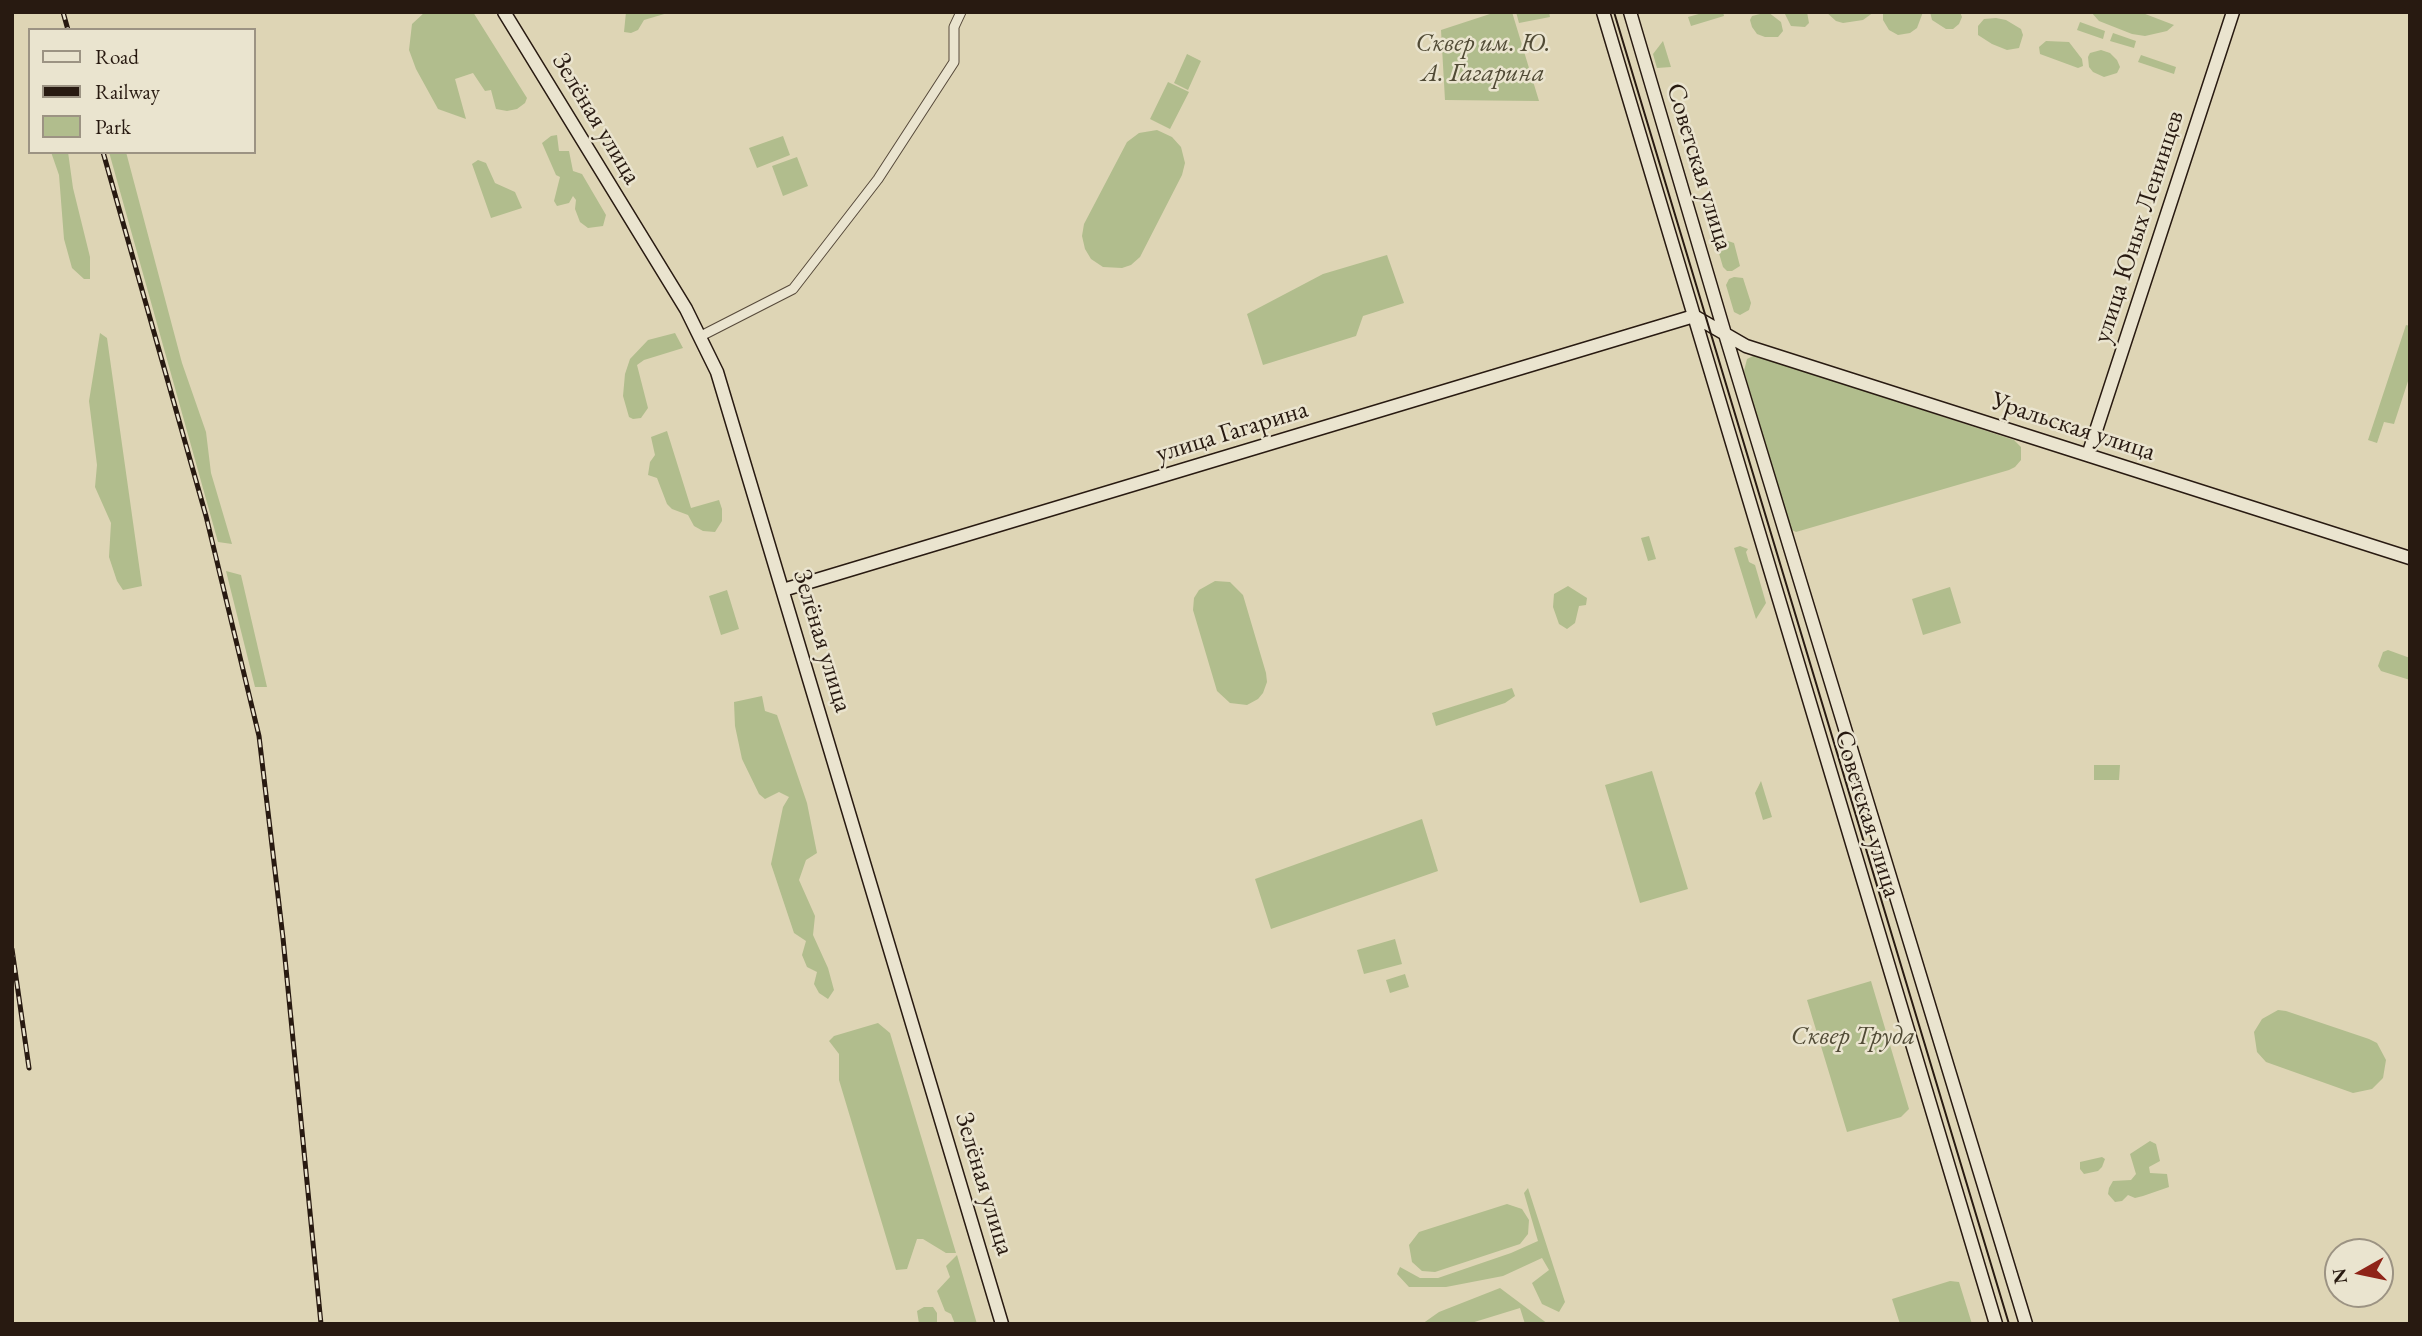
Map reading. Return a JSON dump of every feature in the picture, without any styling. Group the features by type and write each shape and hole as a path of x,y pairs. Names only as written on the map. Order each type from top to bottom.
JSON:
{"main road":[{"name":"Зелёная улица","path":"504,12 701,336 717,372 1002,1324"},
{"name":"Советская улица","path":"1603,12 1996,1324"},
{"name":"Советская улица","path":"1630,12 2026,1324"},
{"name":"улица Юных Ленинцев","path":"2088,455 2233,12"},
{"path":"1694,317 1725,334"},
{"name":"улица Гагарина","path":"783,590 1694,317"},
{"name":"Уральская улица","path":"1725,334 1746,346 2410,558"}],"street":[{"path":"701,336 793,289 878,179 954,62 954,27 961,12"}],"green space":[{"path":"425,12 473,12 527,98 525,103 517,109 496,109 491,90 485,91 473,73 455,79 466,119 438,109 409,50 412,24"},
{"path":"626,12 671,12 644,20 638,30 631,33 624,32"},
{"name":"Сквер им. Ю. А. Гагарина","path":"1496,12 1512,12 1539,101 1445,100 1441,30"},
{"path":"1516,12 1549,12 1550,17 1519,23"},
{"path":"1706,12 1723,12 1724,16 1691,26 1688,17"},
{"path":"1768,12 1781,22 1783,31 1778,37 1757,34 1752,27 1752,16"},
{"path":"1784,12 1807,12 1809,23 1805,27 1791,26"},
{"path":"1826,12 1874,12 1863,20 1843,23 1836,21"},
{"path":"1883,12 1923,12 1917,28 1910,33 1898,35 1889,30 1883,20"},
{"path":"1930,12 1960,12 1962,17 1953,29 1946,29 1932,20"},
{"path":"2091,12 2140,12 2174,25 2167,31 2145,36 2132,34 2099,21"},
{"path":"1984,19 2006,20 2021,29 2023,35 2019,48 2007,50 1978,35 1978,26"},
{"path":"2080,22 2105,31 2103,39 2077,30"},
{"path":"2113,33 2136,41 2134,48 2110,41"},
{"path":"1663,41 1671,67 1657,68 1653,54"},
{"path":"2046,41 2069,42 2082,59 2083,66 2078,68 2040,54 2039,47"},
{"path":"2101,50 2110,53 2117,60 2120,67 2117,73 2104,77 2089,67 2090,53"},
{"path":"1187,54 1201,61 1188,90 1174,83"},
{"path":"2141,55 2176,67 2174,74 2138,62"},
{"path":"1168,82 1189,92 1170,129 1150,119"},
{"path":"1157,130 1172,137 1181,147 1185,163 1182,175 1140,257 1131,265 1122,268 1103,267 1091,259 1085,249 1082,236 1084,224 1127,142 1139,133"},
{"path":"557,135 559,151 569,151 573,171 582,174 606,215 603,226 588,228 580,222 573,196 569,203 557,206 554,201 560,177 556,175 542,143"},
{"path":"783,136 790,155 757,168 749,148"},
{"path":"52,154 68,154 73,188 90,257 90,279 84,279 72,268 64,239 59,175"},
{"path":"110,154 127,154 182,363 206,432 211,473 232,544 218,542"},
{"path":"797,157 808,186 783,196 772,166"},
{"path":"478,160 486,163 495,183 515,192 522,208 491,218 472,164"},
{"path":"1728,241 1734,243 1740,266 1732,271 1723,267 1718,250 1721,244"},
{"path":"1387,255 1404,303 1363,316 1356,336 1263,365 1247,314 1323,274"},
{"path":"1743,278 1751,303 1749,310 1740,315 1734,312 1726,285 1729,279"},
{"path":"2406,325 2410,326 2410,375 2394,424 2384,422 2377,443 2368,440"},
{"path":"100,333 107,338 142,586 123,590 109,557 111,523 95,487 97,465 89,401"},
{"path":"675,333 683,348 644,360 637,365 648,408 641,418 629,417 623,396 625,374 630,359 648,340"},
{"path":"1755,355 2014,440 2021,447 2021,460 2009,470 1796,532 1790,529 1744,371 1747,359"},
{"path":"667,431 691,508 719,500 722,521 715,532 703,531 694,526 688,515 672,509 667,504 657,478 648,475 650,462 655,455 651,437"},
{"path":"1649,536 1656,559 1648,561 1641,538"},
{"path":"1740,546 1748,549 1746,552 1749,562 1755,565 1766,603 1756,619 1734,548"},
{"path":"226,571 241,575 267,687 255,687"},
{"path":"1215,581 1230,582 1243,595 1266,673 1267,682 1263,693 1247,705 1230,703 1217,691 1193,610 1194,598 1199,590"},
{"path":"1568,586 1587,598 1586,605 1579,606 1575,623 1567,629 1559,624 1553,607 1554,594"},
{"path":"1950,587 1961,623 1923,635 1912,599"},
{"path":"727,590 739,629 721,635 709,596"},
{"path":"2388,650 2410,658 2410,680 2381,671 2378,666 2383,652"},
{"path":"1512,688 1515,696 1505,703 1436,726 1432,713"},
{"path":"762,696 765,711 777,715 807,803 817,853 806,860 799,880 815,916 813,935 828,968 834,990 828,999 819,993 814,984 817,972 807,967 802,955 806,941 794,933 771,864 783,807 789,797 779,792 765,799 759,794 742,759 735,726 734,702"},
{"path":"2094,765 2120,765 2119,780 2094,780"},
{"path":"1652,771 1688,889 1640,903 1605,785"},
{"path":"1761,781 1772,817 1763,820 1755,793"},
{"path":"1422,819 1438,871 1271,929 1255,879"},
{"path":"1395,939 1402,964 1364,974 1357,950"},
{"path":"1405,974 1409,987 1390,993 1386,980"},
{"name":"Сквер Труда","path":"1871,981 1909,1109 1901,1117 1847,1132 1807,1000"},
{"path":"2278,1010 2377,1043 2386,1060 2383,1078 2372,1089 2353,1093 2266,1062 2257,1052 2254,1032 2262,1019"},
{"path":"878,1023 890,1033 956,1253 946,1253 923,1239 917,1239 907,1269 896,1270 839,1080 839,1054 829,1041 834,1036"},
{"path":"2150,1141 2156,1144 2160,1161 2149,1167 2150,1173 2167,1174 2169,1187 2135,1198 2128,1195 2122,1201 2115,1202 2108,1194 2113,1181 2131,1180 2136,1174 2130,1154"},
{"path":"2102,1157 2105,1159 2098,1171 2084,1174 2080,1169 2080,1162"},
{"path":"1528,1188 1565,1302 1559,1312 1542,1304 1532,1283 1549,1270 1542,1258 1503,1276 1446,1287 1409,1287 1397,1274 1400,1267 1420,1278 1438,1278 1538,1241 1524,1193"},
{"path":"1507,1204 1522,1209 1529,1220 1528,1234 1520,1244 1435,1272 1422,1271 1412,1262 1409,1245 1419,1232"},
{"path":"957,1255 977,1324 955,1324 951,1314 945,1311 937,1291 950,1277 946,1266"},
{"path":"1950,1281 1959,1282 1972,1324 1900,1324 1892,1299"},
{"path":"1500,1288 1548,1324 1525,1324 1520,1308 1468,1324 1422,1324 1439,1312"},
{"path":"924,1307 933,1307 937,1313 937,1324 919,1324 917,1311"}],"tram line":[{"path":"1614,12 2009,1324"}],"railway":[{"path":"63,12 67,28"},
{"path":"104,154 206,516 259,736 283,938 321,1324"},
{"path":"12,949 29,1068"}]}
